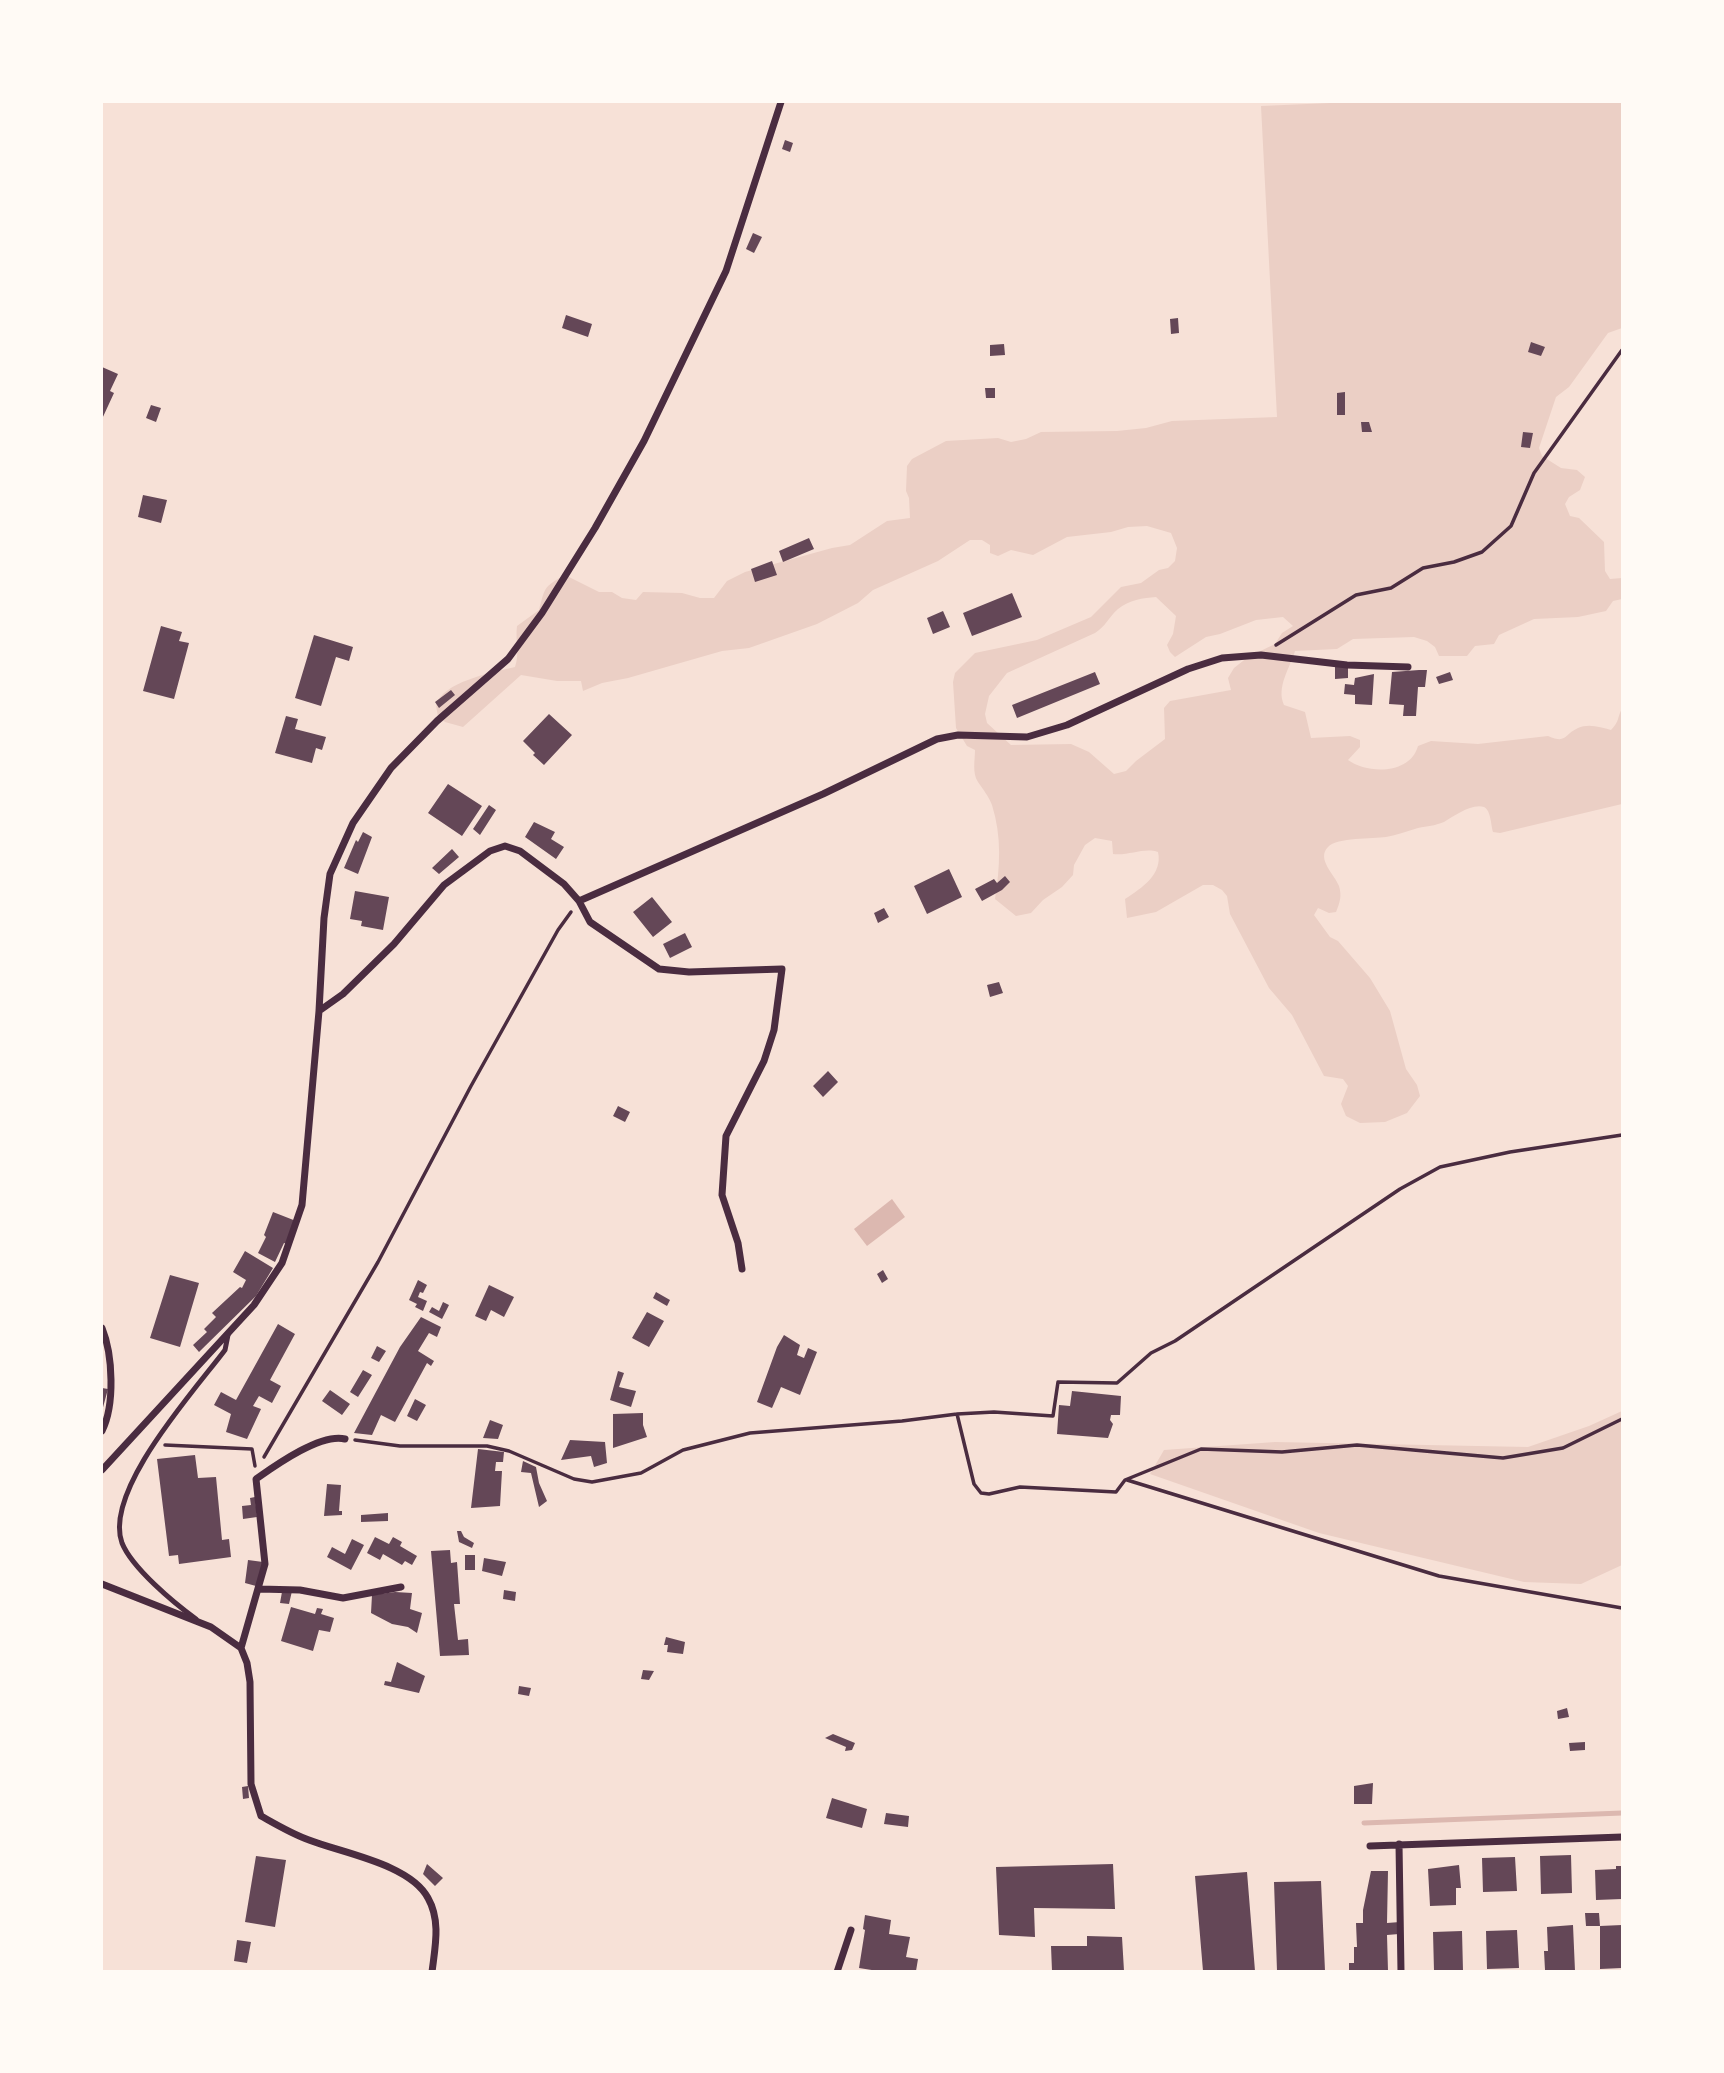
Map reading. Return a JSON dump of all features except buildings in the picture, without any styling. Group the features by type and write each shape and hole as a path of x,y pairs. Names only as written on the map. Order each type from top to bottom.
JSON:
{"street":[{"path":"102,1470 254,1305 282,1263 302,1205 319,1011 323,930 330,874 353,823 391,768 437,721 508,659 542,613 595,528 644,441 726,271 781,102"},
{"path":"579,901 823,794 937,739 958,735 1027,737 1067,725 1188,669 1222,658 1261,654 1347,665 1408,667"},
{"path":"319,1011 342,994 394,944 444,885 490,852 505,846 520,850 564,884 579,901 590,922 659,969 690,972 782,969 771,1041 764,1061 726,1136 722,1195 738,1243 742,1269"},
{"path":"102,1328 110,1373 110,1401 102,1431"},
{"path":"241,1648 265,1564 256,1479 286,1458 335,1437 345,1439"},
{"path":"102,1584 201,1622 241,1648 247,1664 251,1693 251,1784 261,1816 306,1839 384,1866 410,1879 428,1896 435,1915 437,1940 432,1972"},
{"path":"259,1589 300,1590 343,1598 401,1587"},
{"path":"1370,1846 1622,1837"},
{"path":"1399,1844 1401,1972"},
{"path":"837,1972 850,1930"}],"lane":[{"path":"201,1622 169,1599 140,1569 122,1543 119,1518 132,1482 152,1446 225,1350 228,1332"}],"path":[{"path":"1261,654 1356,595 1391,588 1423,568 1454,562 1482,552 1511,526 1534,472 1622,350"},
{"path":"256,1479 266,1452 378,1262 471,1086 558,930 579,901"},
{"path":"345,1439 400,1446 487,1446 509,1451 574,1479 592,1482 641,1473 683,1450 750,1433 957,1414 994,1412 1053,1416 1058,1382 1118,1382 1151,1353 1175,1341 1400,1189 1440,1167 1622,1135"},
{"path":"957,1414 974,1484 981,1493 989,1494 1020,1487 1116,1492 1125,1480 1202,1449 1282,1452 1357,1445 1503,1458 1563,1448 1622,1419"},
{"path":"152,1446 252,1449 256,1479"},
{"path":"1125,1480 1439,1576 1622,1608"}],"shaded area":[{"path":"1353,102 1622,102 1622,328 1608,333 1569,387 1556,397 1539,448 1542,456 1561,468 1577,470 1585,477 1580,490 1569,497 1565,504 1570,516 1579,518 1604,542 1605,571 1610,579 1622,578 1622,599 1613,601 1606,611 1578,617 1534,619 1499,635 1494,644 1475,646 1467,656 1439,656 1435,647 1414,637 1353,639 1337,649 1295,651 1283,684 1284,705 1305,712 1311,738 1350,736 1360,740 1360,747 1348,760 1356,765 1376,769 1397,767 1413,756 1418,746 1431,741 1478,744 1548,736 1562,739 1586,726 1611,730 1622,709 1622,804 1500,833 1493,832 1486,809 1479,806 1437,824 1386,837 1339,842 1328,847 1325,852 1325,862 1339,886 1340,899 1336,912 1329,913 1318,908 1314,915 1330,937 1338,941 1370,978 1390,1011 1406,1069 1417,1085 1420,1096 1407,1113 1385,1122 1360,1123 1346,1116 1341,1104 1348,1086 1343,1079 1324,1076 1292,1015 1269,988 1230,914 1227,896 1222,890 1213,885 1203,885 1156,912 1127,918 1125,899 1150,880 1159,860 1158,852 1147,850 1113,854 1112,841 1095,838 1085,845 1074,865 1073,875 1031,913 1016,916 995,899 999,840 992,805 975,775 975,750 967,746 956,728 953,682 955,673 975,653 1037,640 1091,617 1121,587 1141,583 1159,570 1168,568 1175,561 1177,548 1171,533 1147,526 1128,527 1111,532 1067,537 1033,555 1011,550 998,556 990,553 990,545 982,540 970,540 938,561 873,590 858,603 817,624 749,648 722,651 602,683 583,691 581,681 557,681 521,675 463,727 445,722 438,716 438,700 453,687 474,678 515,667 517,626 539,610 546,589 565,575 599,592 612,592 622,598 636,600 643,592 682,593 700,598 714,598 727,581 745,572 850,545 887,521 910,518 906,491 907,466 912,459 946,441 998,438 1011,442 1041,432 1117,431 1146,428 1172,421 1277,417 1261,106","holes":["1156,597 1176,616 1173,634 1167,645 1175,657 1206,637 1256,620 1283,617 1293,626 1282,633 1275,644 1248,657 1234,668 1228,678 1231,690 1170,701 1164,708 1165,739 1126,771 1114,774 1089,752 1071,744 1011,745 987,723 985,714 989,696 1007,673 1095,633 1122,606 1136,600"]},
{"path":"892,1199 905,1217 867,1246 854,1229"},
{"path":"1622,1411 1622,1565 1581,1584 1524,1582 1319,1533 1150,1474 1164,1450 1275,1442 1528,1447 1589,1426"}],"waterway":[{"path":"1364,1823 1622,1813"}]}
